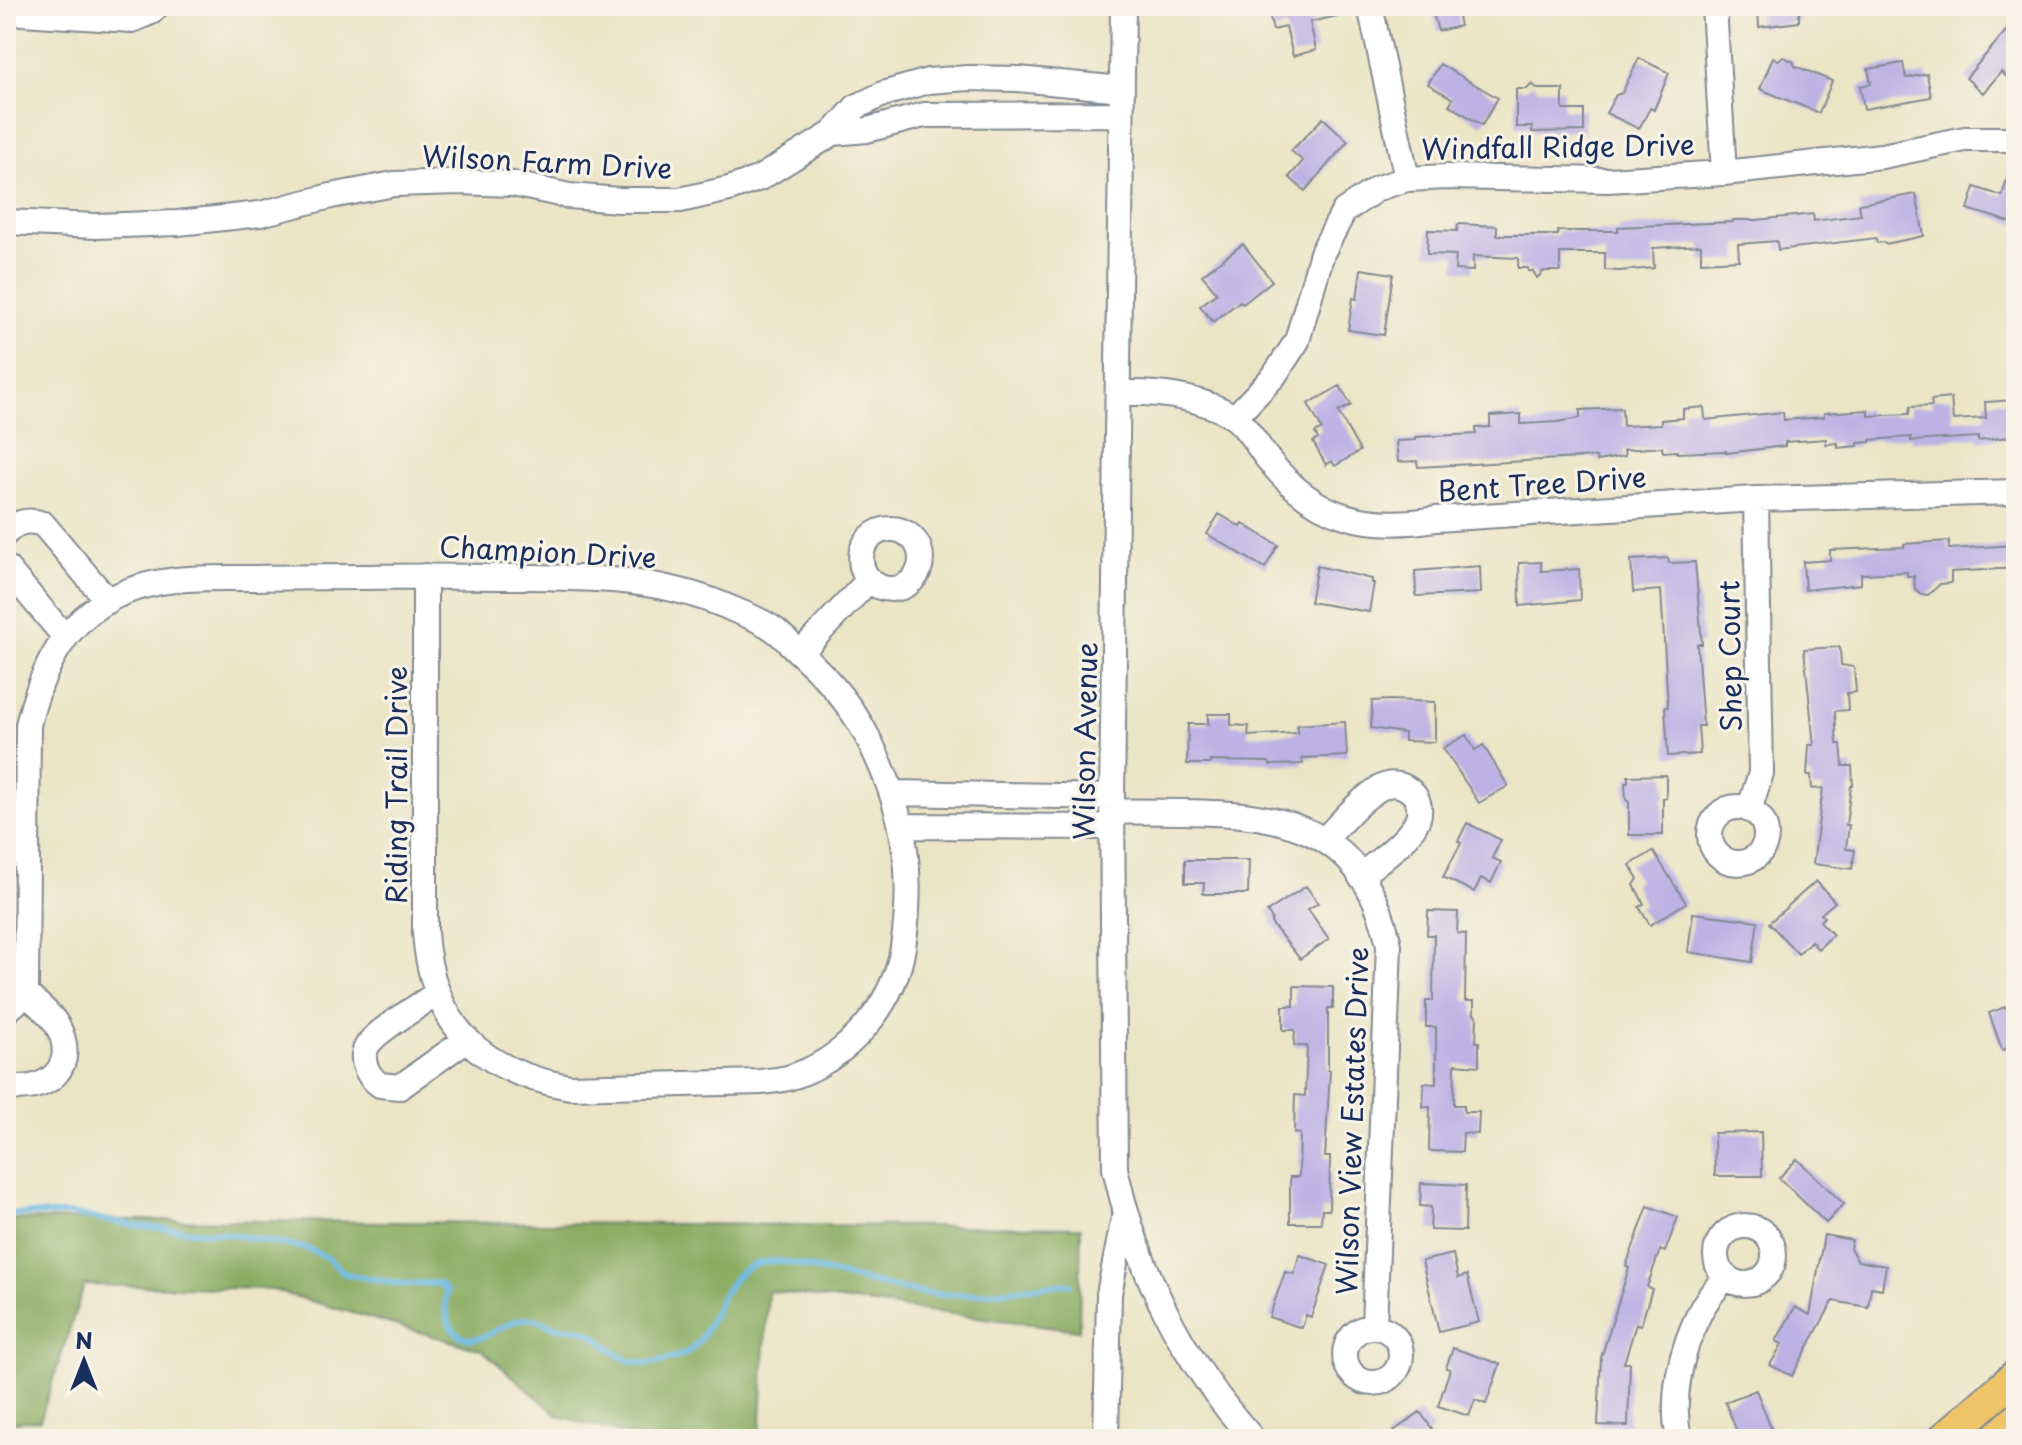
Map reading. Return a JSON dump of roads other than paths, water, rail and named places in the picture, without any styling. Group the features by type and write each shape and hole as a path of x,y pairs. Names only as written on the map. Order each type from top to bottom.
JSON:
{"main road":[{"path":"1944,1439 2016,1376"},
{"path":"1996,1439 2016,1421"}],"street":[{"path":"6,12 132,20 157,6"},
{"name":"Wilson Avenue","path":"1123,6 1112,811 1115,1169 1125,1212 1152,1288 1181,1342 1218,1400 1253,1439"},
{"path":"1370,6 1407,179"},
{"path":"1714,6 1724,173"},
{"name":"Wilson Farm Drive","path":"6,222 96,226 178,223 260,214 394,184 433,182 513,184 569,196 619,200 680,200 760,178 833,133 856,107 883,94 928,81 1018,79 1122,89"},
{"name":"Wilson Farm Drive","path":"833,133 867,130 924,115 1121,114"},
{"name":"Windfall Ridge Drive","path":"1235,417 1274,376 1297,341 1322,253 1344,211 1378,188 1407,179 1447,177 1608,180 1724,173 1882,156 1965,139 2016,139"},
{"name":"Bent Tree Drive","path":"1118,393 1147,392 1199,402 1235,417 1287,482 1309,500 1338,516 1366,522 1405,524 1436,519 1756,499 2016,492"},
{"name":"Shep Court","path":"1749,810 1761,773 1756,499"},
{"path":"6,533 24,521 43,524 108,601"},
{"path":"6,567 65,637"},
{"name":"Riding Trail Drive","path":"425,576 427,966 456,1029 490,1059 542,1082 570,1087 760,1082 788,1078 819,1064 847,1045 870,1022 889,991 901,963 908,896 903,826"},
{"name":"Champion Drive","path":"26,994 28,725 34,699 52,655 65,637 108,601 130,590 179,578 615,578 685,590 774,630 842,695 861,723 894,793 903,826"},
{"path":"800,653 869,580"},
{"path":"1324,840 1378,789 1396,784 1413,793 1419,806 1418,819 1410,832 1360,876"},
{"path":"894,793 1112,811"},
{"path":"903,826 1112,811"},
{"name":"Wilson View Estates Drive","path":"1112,811 1260,816 1293,824 1324,840 1345,857 1382,912 1389,945 1374,1327"},
{"path":"437,993 370,1041 364,1059 366,1071 380,1085 400,1087 467,1039"},
{"path":"6,1011 26,994 56,1022 65,1055 60,1068 43,1085 32,1089 6,1086"},
{"path":"1106,1439 1109,1294 1125,1212"},
{"path":"1679,1439 1674,1410 1684,1349 1701,1310 1725,1277"}],"waterway":[{"path":"6,1214 69,1214 139,1226 229,1234 308,1249 326,1257 346,1274 400,1284 439,1283 447,1292 446,1312 450,1325 465,1338 481,1337 516,1321 534,1319 557,1327 586,1331 620,1356 644,1363 676,1357 696,1345 729,1285 756,1264 787,1262 925,1293 979,1293 1070,1284"}]}
